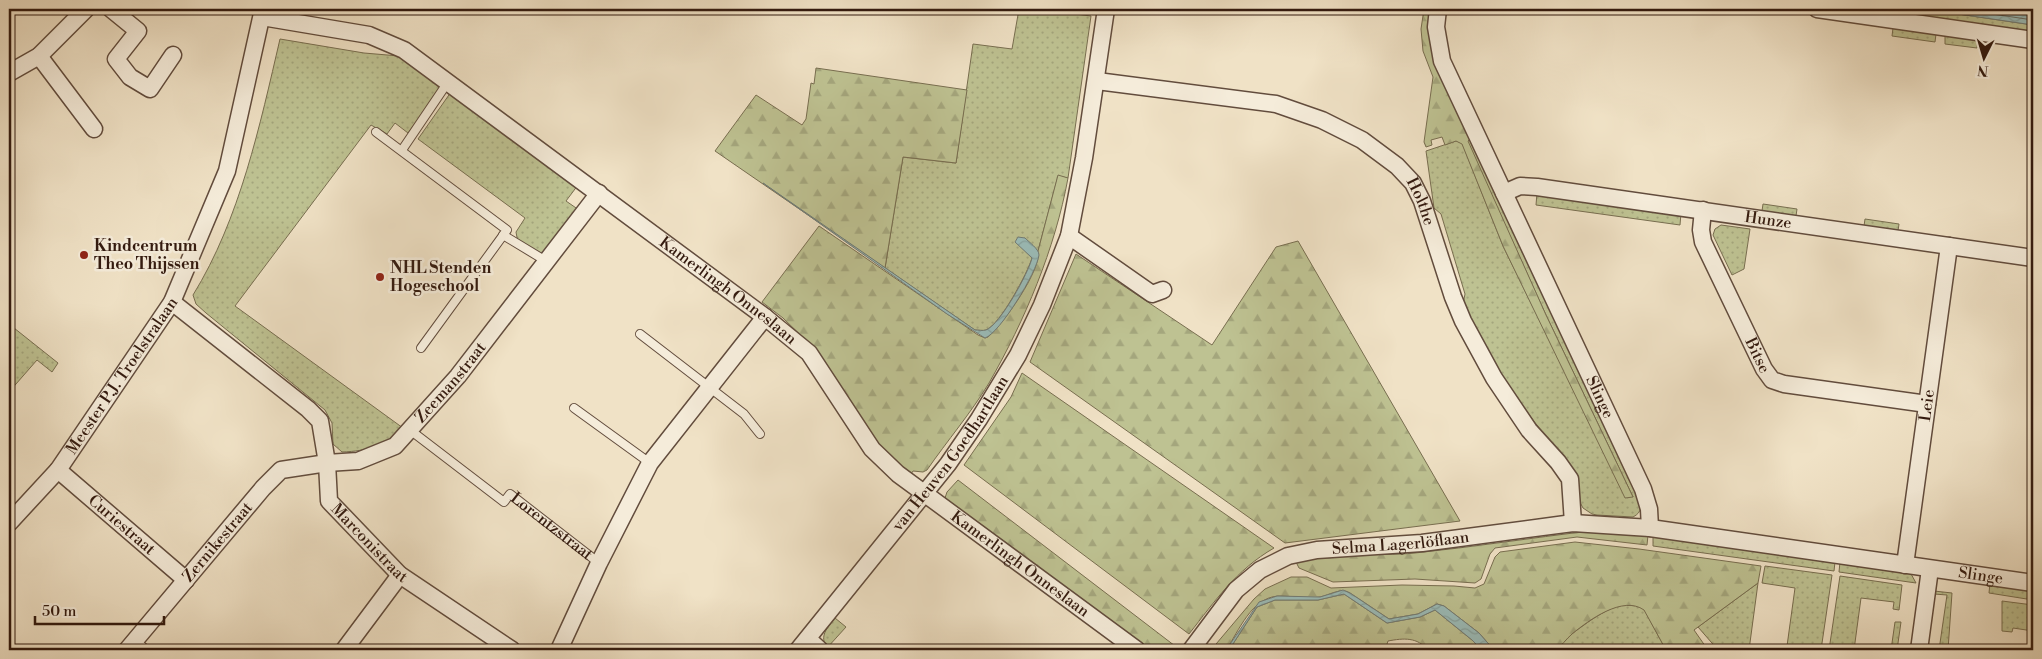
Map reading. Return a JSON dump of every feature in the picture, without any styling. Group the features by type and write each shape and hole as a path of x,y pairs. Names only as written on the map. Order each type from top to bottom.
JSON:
{"street":[{"path":"9,73 39,56 86,9"},
{"path":"111,9 138,31 116,59 130,78 150,89 173,55"},
{"name":"van Heuven Goedhartlaan","path":"803,645 925,494 974,426 1018,355 1042,306 1069,236 1097,81 1106,9"},
{"name":"Slinge","path":"1438,9 1436,27 1442,61 1643,489 1649,509 1650,528 2033,583"},
{"path":"1817,9 2033,40"},
{"name":"Kamerlingh Onneslaan","path":"262,13 369,36 404,50 448,82 765,317 809,354 872,449 898,474 1137,650"},
{"name":"Meester P.J. Troelstralaan","path":"9,523 58,470 172,302 227,171 262,13"},
{"path":"39,56 94,129"},
{"name":"Holthe","path":"1097,81 1276,104 1322,120 1362,140 1396,166 1413,183 1422,201 1453,298 1463,321 1494,378 1529,430 1558,462 1570,480 1573,523"},
{"name":"Hunze","path":"1504,193 1520,186 1537,186 2033,258"},
{"name":"Zeemanstraat","path":"327,463 358,461 395,446 458,376 599,194"},
{"name":"Bitse","path":"1703,210 1701,230 1703,242 1764,370 1772,380 1784,384 1927,404"},
{"path":"1069,236 1152,294 1163,290"},
{"name":"Leie","path":"1905,565 1949,246"},
{"name":"Marconistraat","path":"172,302 308,409 320,421 327,463 330,501 400,575 512,650"},
{"name":"Lorentzstraat","path":"559,650 599,563 650,463 765,317"},
{"name":"Zernikestraat","path":"137,647 186,580 263,488 281,470 327,463"},
{"name":"Curiestraat","path":"58,470 186,580"},
{"name":"Selma Lagerlöflaan","path":"1193,650 1241,584 1260,570 1288,556 1317,550 1422,544 1573,523 1650,528"},
{"path":"1919,650 1930,569"},
{"path":"344,650 400,575"},
{"path":"803,645 820,650"}],"lane":[{"path":"402,150 448,82"},
{"path":"376,132 507,230 421,348"},
{"path":"503,235 547,262"},
{"path":"640,334 744,414 760,434"},
{"path":"574,408 650,463"},
{"name":"Lorentzstraat","path":"410,430 504,502 510,494 599,563"}],"green space":[{"path":"1019,9 1035,9 1091,16 1068,178 1058,176 1038,251 1025,238 1016,242 1032,258 1006,309 992,326 986,330 975,330 885,268 903,157 956,163 973,44 1012,49"},
{"path":"1424,9 1431,9 1471,138 1468,141 1546,315 1633,497 1625,498 1503,246 1462,144 1456,141 1445,145 1442,137 1431,140 1432,145 1426,147 1424,142 1433,77 1423,51 1421,29"},
{"path":"1865,9 1924,9 2033,25 2033,33"},
{"path":"1893,28 1936,34 1935,42 1892,36"},
{"path":"1945,35 1978,40 1977,48 1945,44"},
{"path":"280,39 364,53 399,56 439,83 439,92 408,133 395,123 387,134 371,125 235,306 403,428 389,439 368,449 342,452 333,444 332,423 325,410 206,313 196,304 193,295 224,235 247,171"},
{"path":"816,68 967,90 956,163 903,157 885,268 715,151 756,95 802,125 806,119 811,83 814,84"},
{"path":"451,92 578,185 566,201 579,210 543,256 518,243 516,232 525,218 418,139"},
{"path":"1471,138 1639,496 1640,511 1633,517 1597,515 1583,508 1547,439 1500,375 1463,304 1465,294 1441,214 1434,208 1426,151 1456,141 1462,143 1503,246 1578,399 1633,497 1546,315 1467,141"},
{"path":"1058,175 1068,178 1055,231 1037,284 1015,334 982,394 927,470 923,472 913,471 911,474 888,456 873,439 819,353 783,318 762,302 819,226 978,335 985,338 988,337 1003,321 1034,271"},
{"path":"1537,193 1681,213 1680,225 1536,205"},
{"path":"1763,204 1797,209 1796,216 1762,211"},
{"path":"1865,219 1899,224 1898,231 1864,226"},
{"path":"1721,225 1750,229 1744,269 1732,275 1713,235 1715,229"},
{"path":"1298,241 1460,521 1285,543 1030,362 1076,254 1212,345 1276,247"},
{"path":"9,324 58,363 52,372 37,360 9,392"},
{"path":"1022,373 1274,548 1237,576 1189,634 964,465 1011,397"},
{"path":"958,480 1179,649 1151,650 945,498 947,492"},
{"path":"1589,531 1648,535 1647,545 1577,537 1495,548 1490,554 1481,579 1475,583 1415,579 1333,582 1299,568 1296,562 1325,556 1415,553"},
{"path":"1653,536 1835,562 1834,571 1653,546"},
{"path":"1575,542 1761,566 1758,583 1694,630 1708,650 1666,650 1644,610 1636,606 1626,605 1606,611 1587,622 1555,650 1494,650 1479,633 1444,606 1437,604 1418,614 1389,619 1347,591 1343,591 1315,598 1278,596 1269,598 1253,609 1226,650 1211,650 1254,599 1265,589 1291,577 1307,577 1331,588 1402,585 1475,588 1484,584 1495,557 1500,552"},
{"path":"1840,562 1910,572 1916,583 1839,572"},
{"path":"1765,566 1832,575 1821,650 1790,650 1787,646 1795,588 1762,583"},
{"path":"1840,576 1902,585 1899,610 1893,609 1894,602 1861,598 1854,650 1829,650"},
{"path":"1758,583 1749,650 1718,650 1698,627"},
{"path":"1990,583 2033,590 2033,600 1989,593"},
{"path":"1934,591 1952,593 1948,650 1939,650 1947,595 1934,594"},
{"path":"1344,594 1387,623 1420,617 1435,610 1482,650 1428,650 1415,641 1399,639 1388,641 1385,650 1229,650 1257,607 1275,600 1318,600"},
{"path":"2002,601 2033,605 2033,631 2013,628 2012,632 2002,631"},
{"path":"1626,605 1639,606 1644,609 1666,650 1555,650 1573,633 1598,616 1612,608"},
{"path":"835,618 846,627 827,648 824,636"},
{"path":"1895,622 1901,622 1897,650 1891,650"}],"water":[{"path":"1924,9 2033,9 2033,25"},
{"path":"763,183 975,330 986,330 999,319 1026,274 1032,258 1015,242 1018,237 1025,238 1037,250 1039,255 1037,263 1008,314 992,334 985,338 947,314"},
{"path":"1343,590 1389,619 1418,614 1437,604 1444,606 1479,633 1494,650 1482,650 1435,610 1420,617 1387,623 1344,594 1318,600 1275,600 1257,607 1229,650 1226,650 1259,602 1277,596 1320,597"}],"place":[{"name":"Kindcentrum Theo Thijssen","path":"84,255"},
{"name":"NHL Stenden Hogeschool","path":"380,277"}]}
